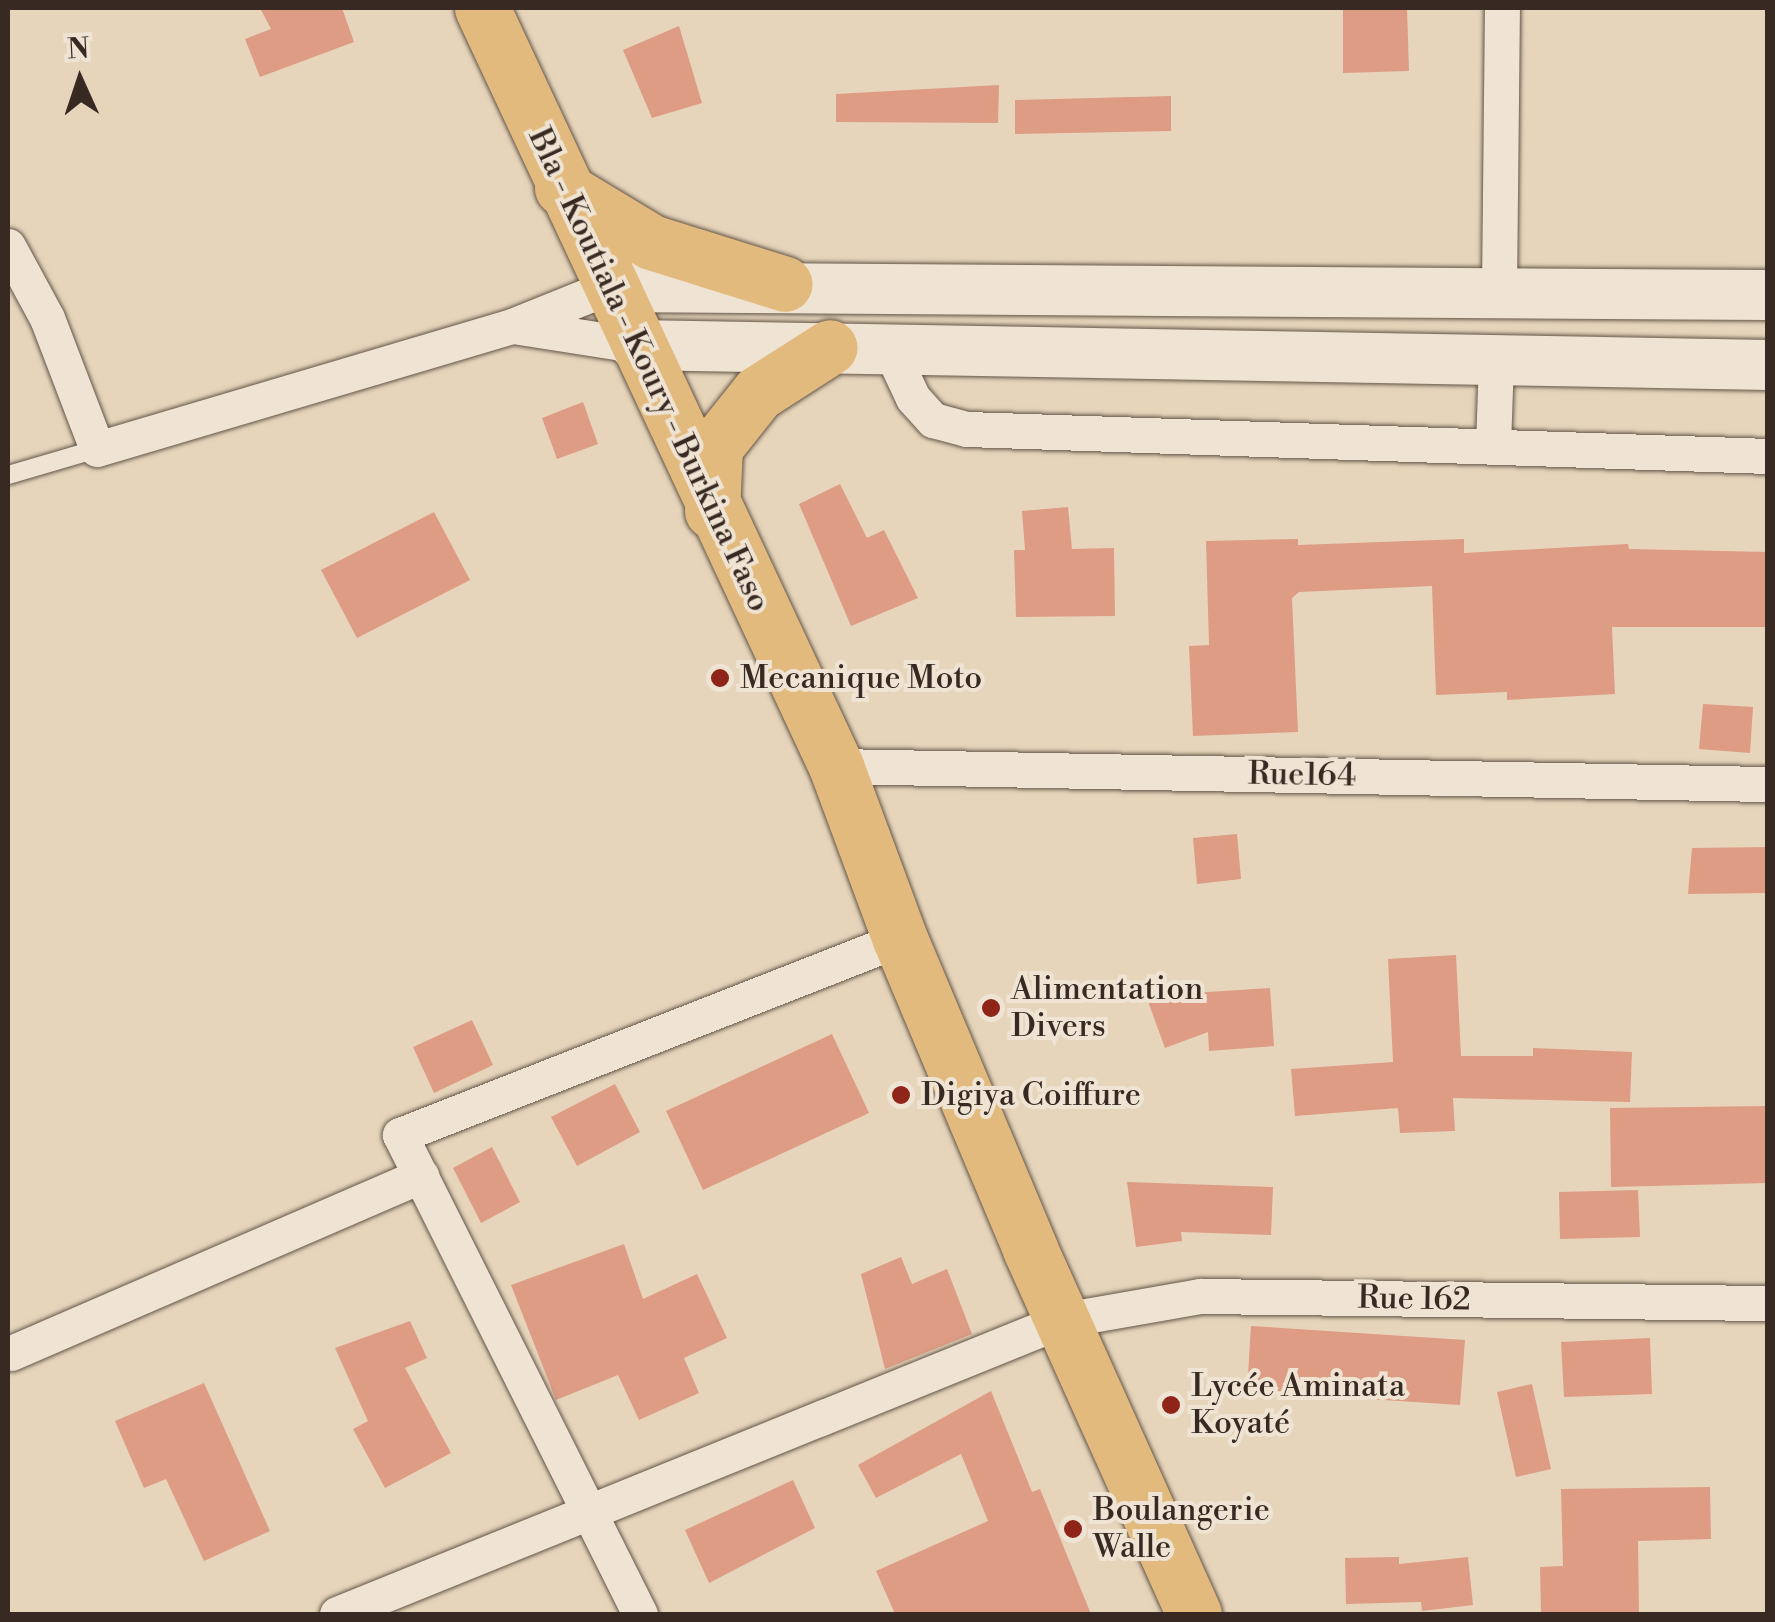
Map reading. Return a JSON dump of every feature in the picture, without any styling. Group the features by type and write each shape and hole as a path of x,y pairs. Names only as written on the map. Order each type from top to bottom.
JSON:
{"main road":[{"name":"Bla - Koutiala - Koury - Burkina Faso","path":"482,8 712,511 836,766 900,938 1194,1614"},
{"path":"562,188 651,242 785,284"},
{"path":"608,287 785,284 1768,295"},
{"path":"635,345 1768,366"},
{"path":"712,511 716,447 758,392 830,348"}],"street":[{"path":"1499,290 1502,8"},
{"path":"8,246 47,318 97,448 512,326 608,287"},
{"path":"512,326 635,345"},
{"path":"890,349 913,398 933,420 966,429 1768,456"},
{"path":"1493,446 1496,360"},
{"name":"Rue164","path":"836,766 1768,784"},
{"path":"640,1614 400,1135 900,938"},
{"path":"11,1353 421,1176"},
{"name":"Rue 162","path":"337,1614 1063,1320 1200,1296 1768,1303"}],"lane":[{"path":"8,475 97,448"}],"building":[{"path":"260,8 342,8 354,42 260,77 245,39 271,29"},
{"path":"1343,8 1407,8 1409,71 1343,73"},
{"path":"679,26 702,103 652,118 623,50"},
{"path":"999,85 998,123 836,122 836,94"},
{"path":"1171,96 1171,131 1015,134 1015,100"},
{"path":"583,402 598,444 557,459 542,418"},
{"path":"840,484 867,538 884,530 918,598 851,626 799,504"},
{"path":"1068,507 1072,549 1114,548 1115,616 1016,617 1014,550 1025,550 1022,511"},
{"path":"434,512 470,580 357,638 321,570"},
{"path":"1298,539 1298,545 1464,539 1464,553 1628,544 1629,549 1768,552 1768,627 1612,627 1615,694 1507,700 1507,692 1436,695 1432,586 1299,592 1292,598 1298,732 1193,736 1189,646 1209,645 1206,541"},
{"path":"1703,704 1753,707 1750,753 1699,749"},
{"path":"1237,834 1241,879 1197,884 1193,838"},
{"path":"1768,847 1768,893 1688,894 1692,848"},
{"path":"1456,955 1461,1056 1533,1056 1533,1048 1632,1052 1630,1102 1453,1098 1455,1131 1400,1133 1398,1108 1295,1116 1291,1069 1393,1062 1388,959"},
{"path":"1270,988 1274,1046 1209,1051 1208,1032 1165,1048 1146,996"},
{"path":"472,1020 493,1065 434,1093 413,1047"},
{"path":"832,1034 869,1113 703,1190 666,1111"},
{"path":"615,1084 640,1132 577,1166 551,1117"},
{"path":"1768,1106 1768,1183 1611,1187 1610,1108"},
{"path":"492,1147 520,1202 481,1223 453,1168"},
{"path":"1127,1182 1273,1187 1271,1235 1181,1232 1182,1241 1136,1247"},
{"path":"1638,1190 1640,1237 1560,1239 1559,1192"},
{"path":"624,1244 643,1299 697,1274 727,1338 684,1358 699,1393 639,1420 618,1375 556,1400 511,1285"},
{"path":"901,1257 912,1284 947,1269 972,1334 885,1369 861,1274"},
{"path":"410,1321 427,1358 405,1368 451,1453 385,1488 353,1429 368,1421 335,1348"},
{"path":"1251,1326 1465,1340 1460,1405 1247,1391"},
{"path":"1650,1338 1652,1394 1564,1397 1561,1342"},
{"path":"204,1383 270,1531 204,1561 166,1479 144,1488 115,1421"},
{"path":"1532,1384 1551,1469 1516,1477 1497,1392"},
{"path":"991,1391 1032,1492 1040,1489 1091,1614 895,1614 876,1571 988,1521 961,1454 876,1498 858,1465"},
{"path":"793,1480 815,1528 709,1583 685,1530"},
{"path":"1710,1487 1711,1539 1638,1541 1639,1614 1541,1614 1540,1567 1563,1566 1561,1489"},
{"path":"1399,1557 1399,1564 1468,1557 1473,1605 1422,1611 1421,1602 1346,1604 1345,1558"}],"place":[{"name":"Mecanique Moto","path":"720,678"},
{"name":"Alimentation Divers","path":"991,1008"},
{"name":"Digiya Coiffure","path":"901,1095"},
{"name":"Lycée Aminata Koyaté","path":"1171,1405"},
{"name":"Boulangerie Walle","path":"1073,1529"}]}
